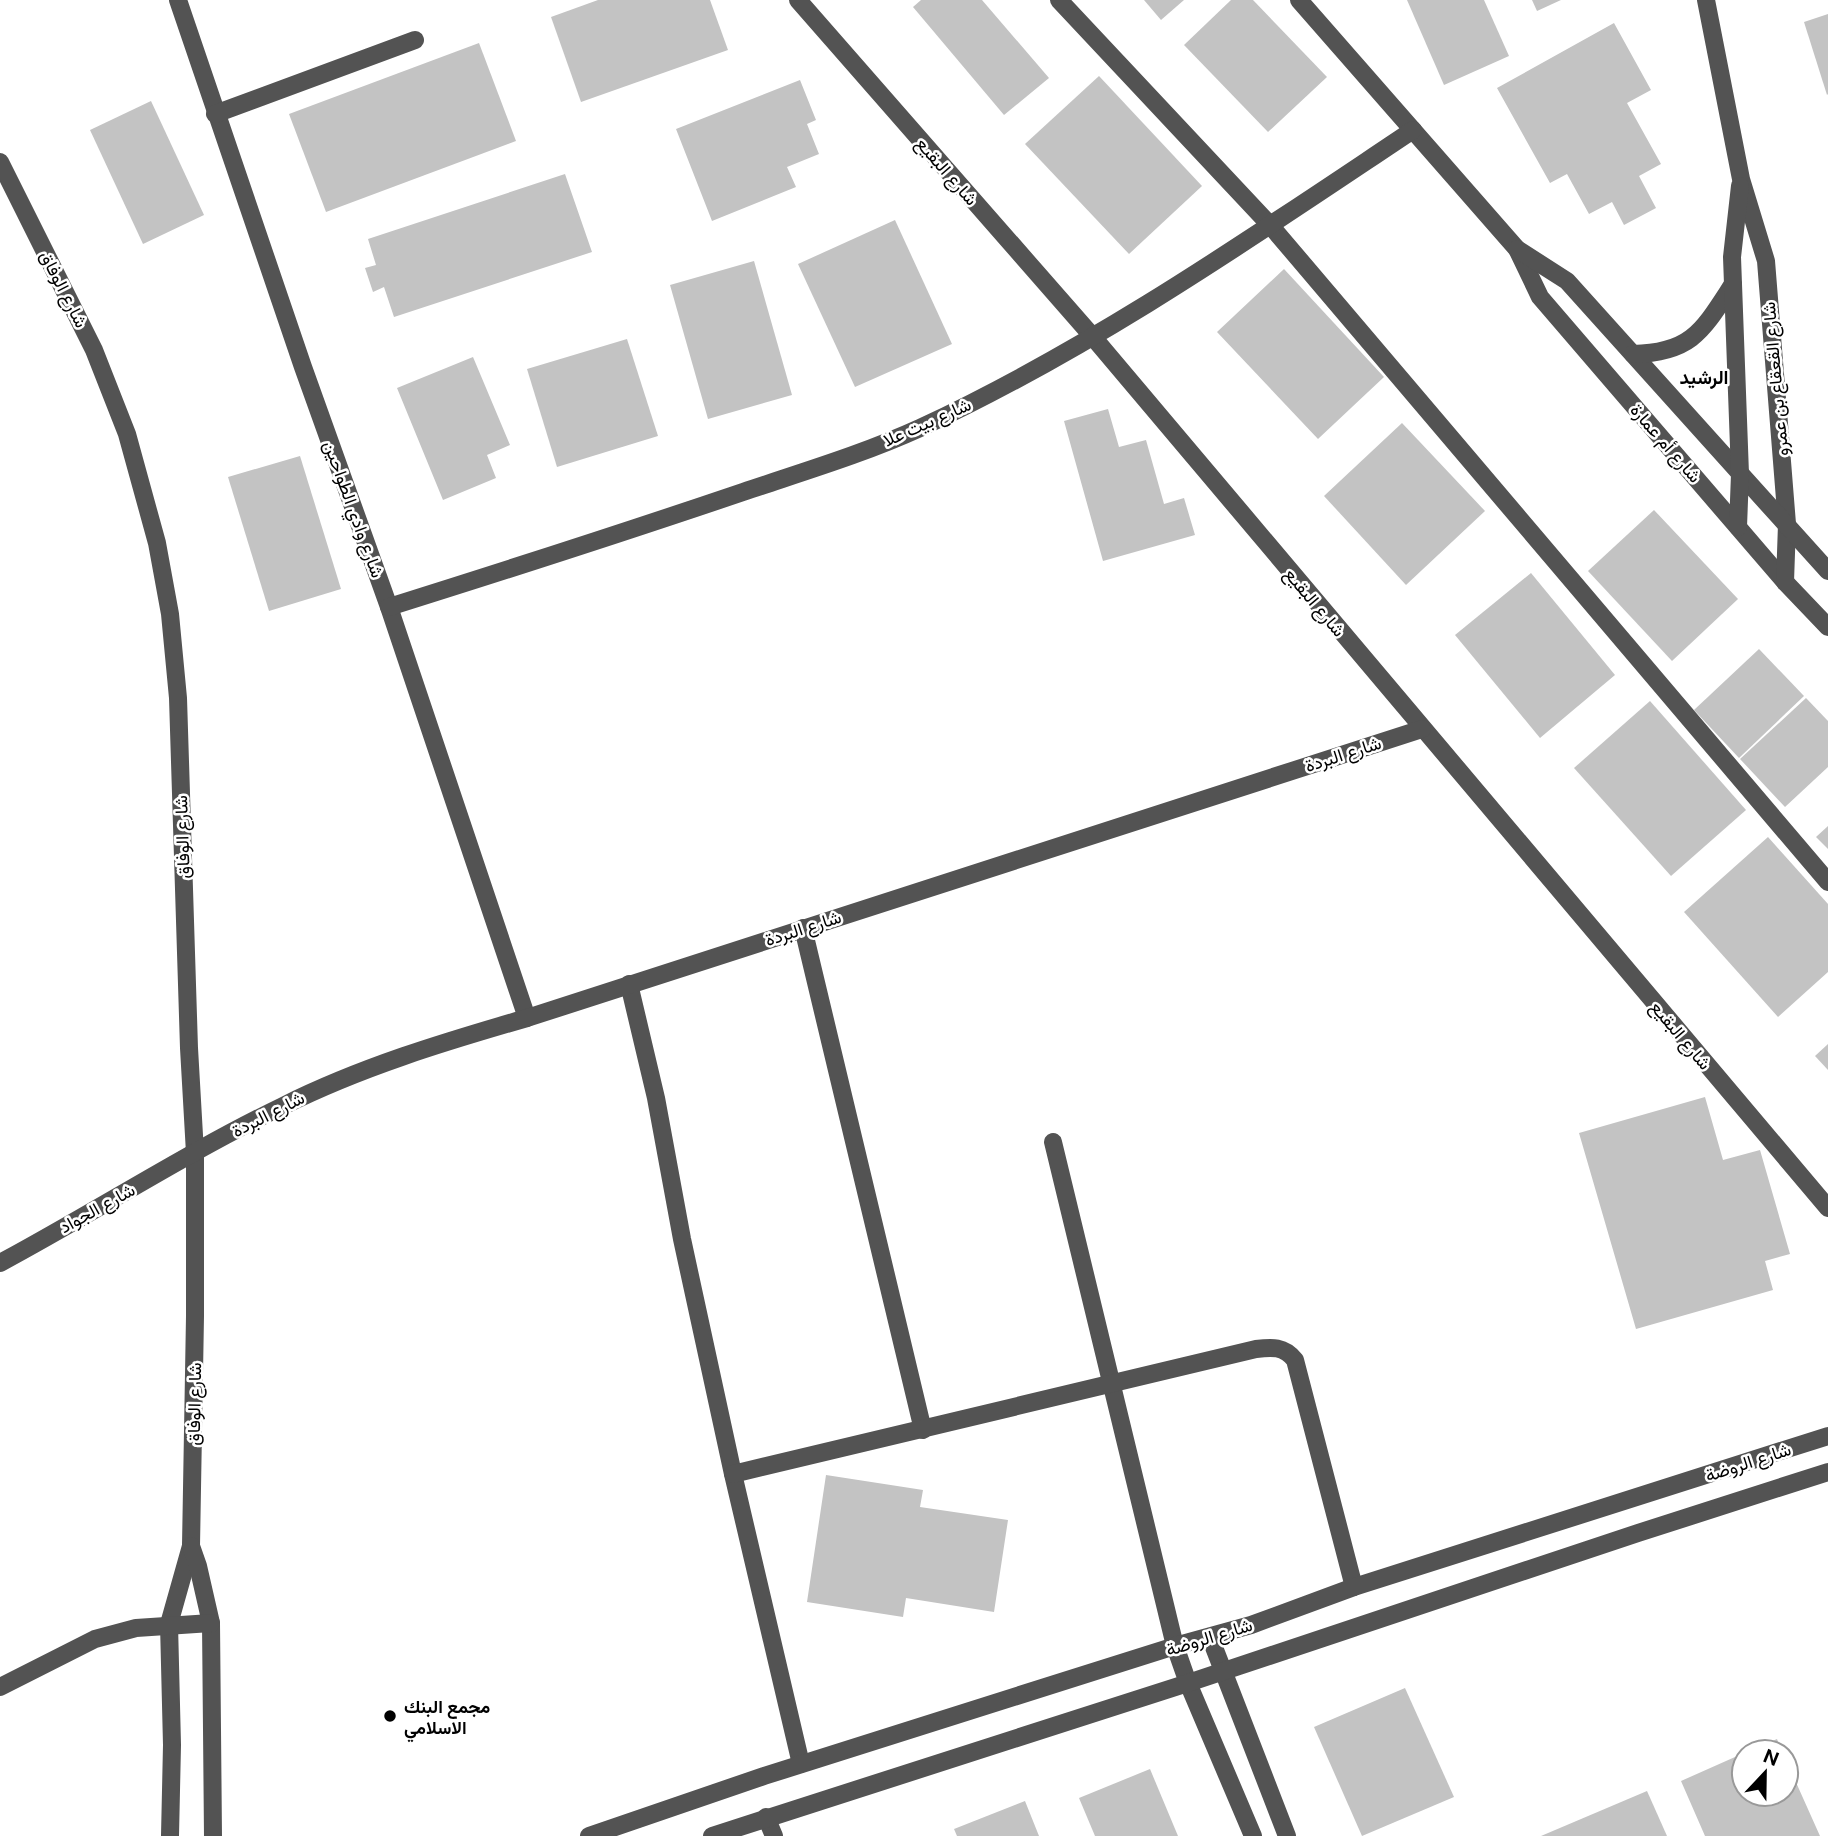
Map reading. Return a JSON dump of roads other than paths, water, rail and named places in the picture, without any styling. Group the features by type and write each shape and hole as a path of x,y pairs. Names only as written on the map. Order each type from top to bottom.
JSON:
{"street":[{"name":"شارع وادي الطواحين","path":"178,0 215,114 389,607 527,1018"},
{"name":"شارع البقيع","path":"798,0 1093,337 1828,1208"},
{"path":"1059,0 1270,225 1828,883"},
{"name":"شارع أم عمارة","path":"1298,0 1517,249 1541,297 1785,582 1828,627"},
{"name":"شارع القعقاع بن عمرو","path":"1706,0 1741,179 1766,261 1787,524 1785,582"},
{"path":"215,114 415,40"},
{"name":"شارع بيت علا","path":"389,607 623,533 916,430 994,393 1093,337 1413,130"},
{"name":"شارع الوفاق","path":"0,162 94,350 127,434 157,543 170,614 178,698 188,1034 195,1153 191,1546 169,1624 172,1745 170,1836"},
{"name":"شارع القعقاع بن عمرو","path":"1738,527 1740,474 1732,257 1741,179"},
{"name":"شارع أم عمارة","path":"1517,249 1567,281 1828,571"},
{"path":"1633,354 1655,354 1689,342 1712,316 1733,284"},
{"name":"شارع البردة","path":"195,1153 326,1085 440,1043 527,1018 1422,729"},
{"path":"803,928 923,1430"},
{"path":"629,984 656,1098 682,1239 733,1474 802,1764"},
{"path":"1052,1142 1175,1646 1252,1836"},
{"name":"شارع الجواد","path":"0,1263 195,1153"},
{"path":"733,1474 1256,1349 1277,1348 1290,1354 1295,1360 1354,1587"},
{"name":"شارع الروضة","path":"589,1836 802,1764 1210,1637 1354,1587 1828,1436"},
{"name":"شارع الروضة","path":"712,1836 1188,1683 1828,1472"},
{"name":"شارع الوفاق","path":"191,1546 211,1623 213,1836"},
{"path":"0,1688 95,1639 136,1628 211,1623"},
{"path":"1210,1637 1287,1836"},
{"path":"766,1817 774,1836"}],"place":[{"name":"مجمع البنك الاسلامي","path":"390,1716"}],"district":[{"name":"الرشيد","path":"1704,377"}]}
